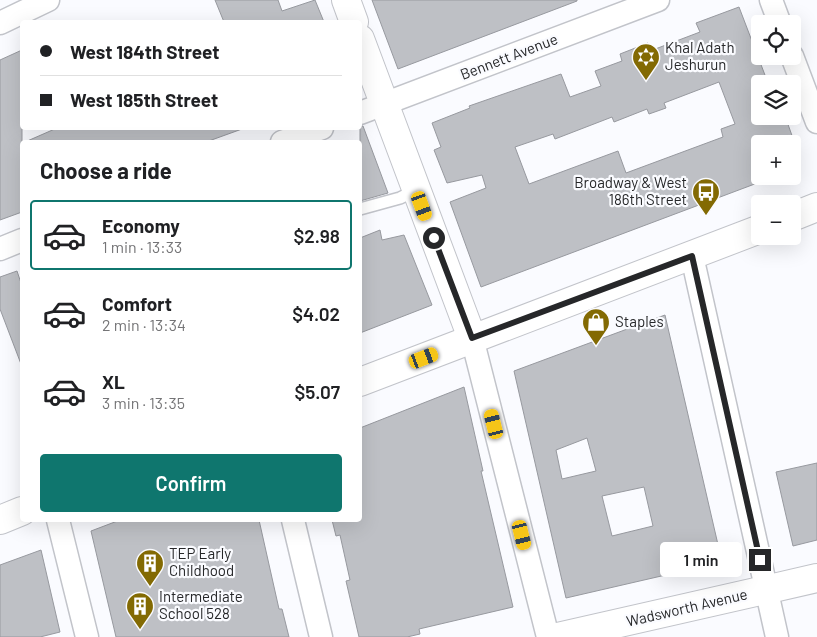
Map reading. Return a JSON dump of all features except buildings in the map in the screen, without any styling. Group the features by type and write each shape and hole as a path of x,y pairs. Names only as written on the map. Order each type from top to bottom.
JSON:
{"street":[{"path":"0,24 48,0"},
{"path":"346,0 353,20"},
{"name":"Bennett Avenue","path":"372,109 658,0"},
{"path":"771,0 777,15"},
{"path":"362,51 372,109 416,190 472,338 548,637"},
{"path":"796,65 817,120"},
{"path":"288,140 316,130"},
{"path":"801,213 817,207"},
{"path":"362,381 751,233"},
{"path":"0,249 20,241"},
{"path":"692,256 777,637"},
{"path":"0,520 20,512"},
{"path":"58,522 87,637"},
{"path":"294,522 321,637"},
{"name":"Wadsworth Avenue","path":"558,637 817,578"}],"lane":[{"path":"362,208 400,198 416,190"}],"place":[{"name":"Khal Adath Jeshurun","path":"646,81"},
{"name":"Broadway & West 186th Street","path":"706,216"},
{"name":"Staples","path":"596,346"},
{"name":"TEP Early Childhood","path":"150,587"},
{"name":"Intermediate School 528","path":"140,630"}],"route":[{"path":"434,238 472,338 692,256 760,560"}]}
